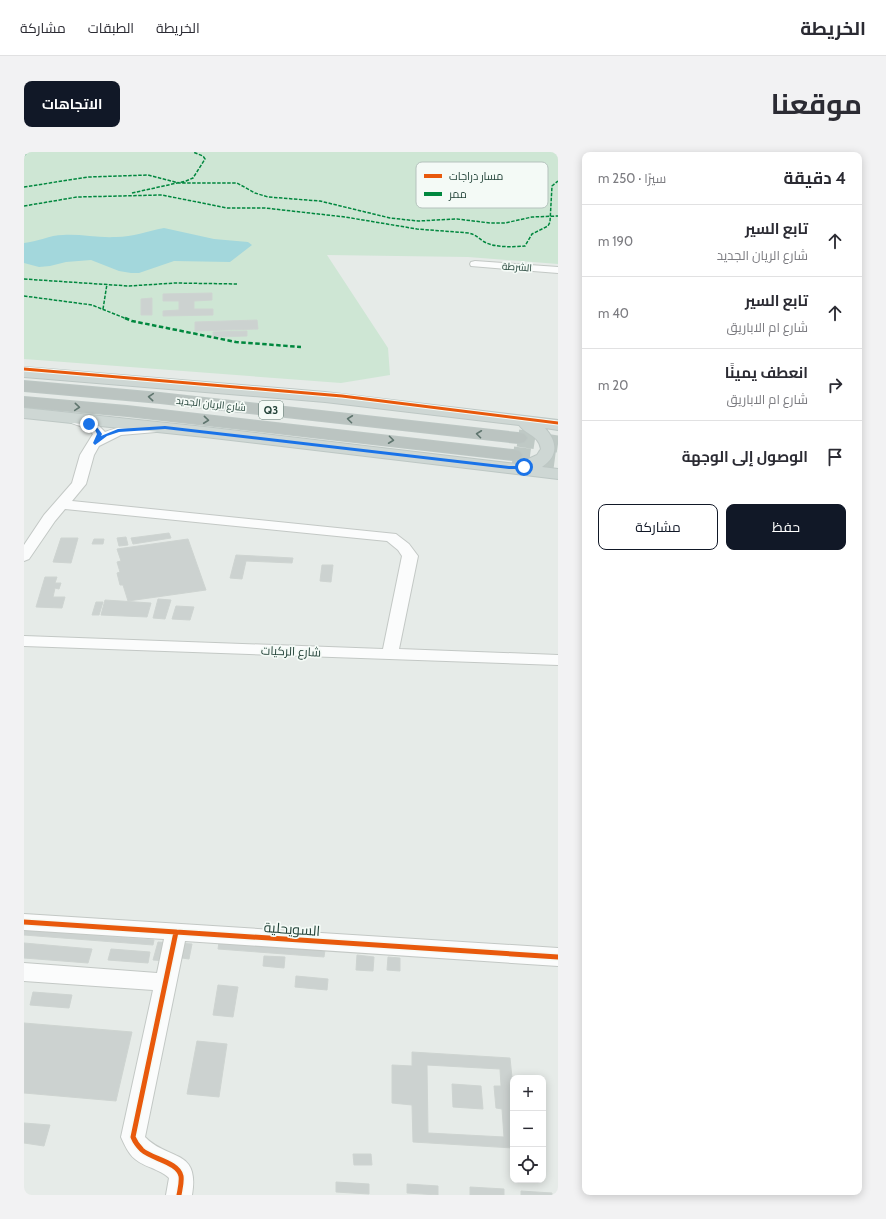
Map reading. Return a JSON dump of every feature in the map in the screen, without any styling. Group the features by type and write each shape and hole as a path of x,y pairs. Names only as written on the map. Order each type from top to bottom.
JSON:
{"highway":[{"name":"شارع الريان الجديد","path":"24,386 183,401 518,438"},
{"name":"شارع الريان الجديد","path":"24,402 127,411 513,463"}],"main road":[{"name":"شارع الريان الجديد","path":"24,372 325,397 557,425"},
{"name":"شارع الريان الجديد","path":"24,413 513,463 558,474"},
{"path":"513,463 524,467 542,462 554,454 556,447 553,440 546,433 516,420"},
{"path":"513,463 558,480"}],"street":[{"name":"الشرطة","path":"475,264 558,270"},
{"path":"24,556 49,518 79,484 87,455 100,434 97,429 89,424 70,418"},
{"path":"95,443 106,435 118,431 165,428"},
{"path":"61,504 391,537 404,547 410,556 390,654"},
{"name":"شارع الركيات","path":"24,641 558,660"},
{"name":"السويحلية","path":"24,922 558,957"},
{"path":"176,932 133,1137 139,1149 173,1167 180,1173 179,1195"},
{"path":"24,972 166,982"}],"green space":[{"path":"24,152 558,152 558,264 468,257 327,255 388,348 390,375 341,383 24,359"}],"water":[{"path":"164,228 214,239 248,242 252,245 230,262 174,261 139,273 119,271 91,260 66,262 39,267 24,263 24,243 48,237 70,235 122,237"}],"building":[{"path":"212,293 212,300 194,301 194,309 213,309 213,315 163,316 163,311 179,310 179,301 163,301 163,294"},
{"path":"152,298 152,315 141,315 141,299"},
{"path":"257,320 258,329 195,331 195,322"},
{"path":"247,331 247,336 213,337 213,332"},
{"path":"169,533 171,538 133,544 131,538"},
{"path":"126,537 128,545 119,546 117,538"},
{"path":"61,538 78,538 71,563 53,562"},
{"path":"94,539 104,539 103,544 92,544"},
{"path":"188,539 206,590 128,601 123,585 120,585 117,573 120,572 117,562 121,561 117,549"},
{"path":"236,555 293,558 292,563 246,561 242,579 230,578"},
{"path":"322,565 333,565 331,582 320,581"},
{"path":"45,577 57,577 55,583 61,583 59,589 55,588 53,597 65,597 62,608 36,607"},
{"path":"158,599 171,600 165,619 153,618"},
{"path":"105,600 151,603 147,617 101,615"},
{"path":"96,602 103,602 99,615 92,615"},
{"path":"176,606 194,607 190,620 172,619"},
{"path":"24,930 154,940 153,945 24,935"},
{"path":"158,942 171,943 167,961 153,960"},
{"path":"219,942 325,950 324,957 218,949"},
{"path":"24,943 92,949 88,963 24,958"},
{"path":"178,943 192,944 189,959 175,957"},
{"path":"111,949 150,952 148,963 108,960"},
{"path":"357,955 374,957 373,971 356,970"},
{"path":"264,956 285,957 284,968 263,966"},
{"path":"388,957 400,958 400,971 387,970"},
{"path":"296,976 328,979 327,990 295,987"},
{"path":"218,985 238,987 233,1017 213,1015"},
{"path":"33,992 72,995 69,1008 30,1005"},
{"path":"24,1023 132,1032 116,1101 24,1093"},
{"path":"197,1041 227,1044 219,1097 187,1094"},
{"path":"412,1052 510,1058 512,1075 510,1075 510,1148 413,1142 412,1105 392,1103 392,1065 412,1066","holes":["427,1065 500,1069 501,1086 494,1086 496,1108 502,1109 504,1137 428,1133"]},
{"path":"452,1084 481,1086 483,1109 453,1107"},
{"path":"24,1123 50,1125 44,1146 24,1143"},
{"path":"353,1154 371,1154 372,1165 354,1165"},
{"path":"336,1182 369,1184 369,1194 336,1192"},
{"path":"407,1184 438,1186 438,1195 407,1193"},
{"path":"470,1187 504,1189 504,1195 470,1195"},
{"path":"521,1191 552,1193 552,1195 521,1195"}],"tunnel":[{"path":"518,438 558,444"},
{"path":"513,455 558,461"}],"marked path":[{"path":"24,156 27,152"},
{"path":"132,193 186,181 193,178 205,159 203,156 193,152"},
{"path":"24,187 88,177 148,175 179,183 237,183 255,193 268,197 320,201 390,218 418,221 457,219 490,223 505,223 532,217 558,216"},
{"path":"24,206 77,197 162,195 227,208 265,208 345,217 417,229 469,233 477,235 483,241 490,244 516,247 525,246 532,234 548,226 550,222 552,186 558,181"},
{"path":"24,279 129,286 175,283 237,284"},
{"path":"103,309 107,284"},
{"path":"24,296 92,305 132,321 236,342 301,347"}],"cycle path":[{"path":"24,369 342,396 558,423"},
{"path":"24,922 558,957"},
{"path":"176,932 133,1137 142,1151 170,1164 180,1173 181,1181 179,1195"}],"route":[{"path":"89,424 97,429 100,434 95,443 106,435 118,431 165,428 509,467 524,467"}]}
